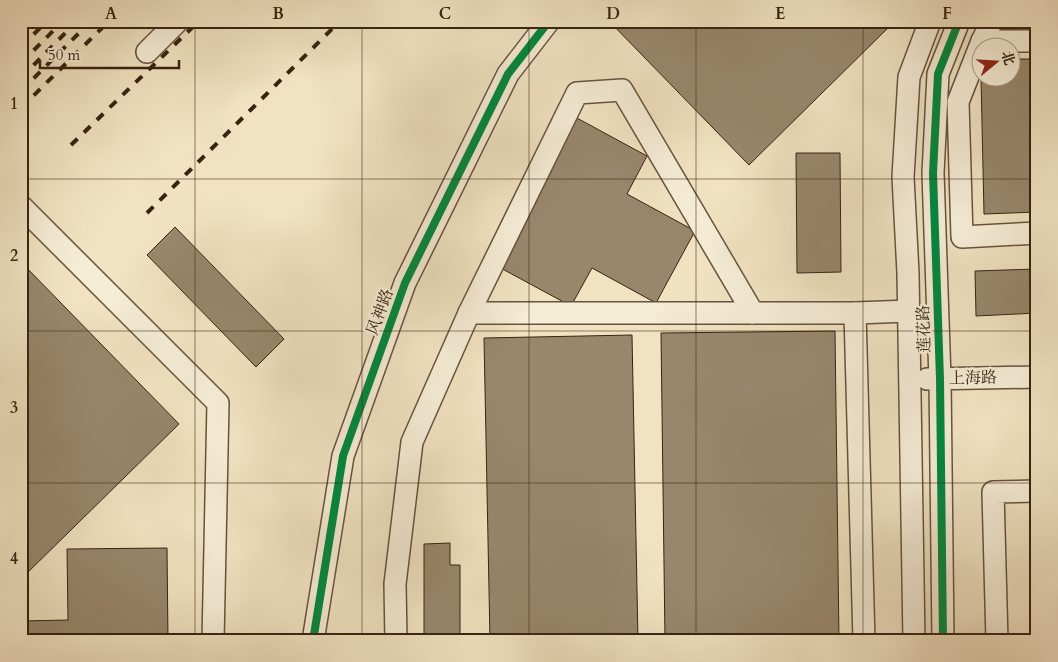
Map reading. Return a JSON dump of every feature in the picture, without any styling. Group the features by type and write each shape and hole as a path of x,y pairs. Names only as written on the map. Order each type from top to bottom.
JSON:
{"street":[{"path":"147,52 178,21"},
{"name":"风神路","path":"313,641 343,456 405,283 508,74 549,21"},
{"name":"莲花路","path":"914,641 910,379 903,177 909,77 930,21"},
{"name":"莲花路","path":"943,641 940,379 933,173 938,74 959,21"},
{"path":"984,38 992,21"},
{"path":"1020,40 1037,40"},
{"path":"970,72 958,102 962,238 1037,233"},
{"path":"396,641 395,584 412,442 469,313 577,93 622,90 753,314"},
{"path":"21,206 218,403 213,641"},
{"path":"469,313 753,314 908,311"},
{"path":"855,313 864,641"},
{"name":"上海路","path":"910,379 1037,377"},
{"path":"997,641 993,492 1037,491"}],"building":[{"path":"609,21 885,21 890,26 749,165"},
{"path":"1023,21 1037,21 1037,30 1023,30"},
{"path":"1020,59 1037,59 1037,212 984,214 981,88 1020,88"},
{"path":"575,117 647,156 627,194 695,231 656,303 592,268 571,306 495,265"},
{"path":"796,153 840,153 841,272 797,273"},
{"path":"175,227 284,339 256,367 147,255"},
{"path":"21,262 179,424 21,579"},
{"path":"1037,269 1037,313 976,316 975,271"},
{"path":"835,331 839,641 665,641 661,333"},
{"path":"632,335 638,641 490,641 484,338"},
{"path":"450,543 450,565 460,565 460,641 424,641 424,544"},
{"path":"167,548 168,641 21,641 21,621 68,620 67,549"}],"railway":[{"path":"21,47 47,21"},
{"path":"21,63 63,21"},
{"path":"21,78 77,21"},
{"path":"21,91 91,21"},
{"path":"21,108 109,21"},
{"path":"71,145 199,21"},
{"path":"147,213 340,21"}],"cycle path":[{"path":"313,641 343,456 405,283 508,74 549,21"},
{"path":"943,641 940,379 933,173 938,74 959,21"}]}
